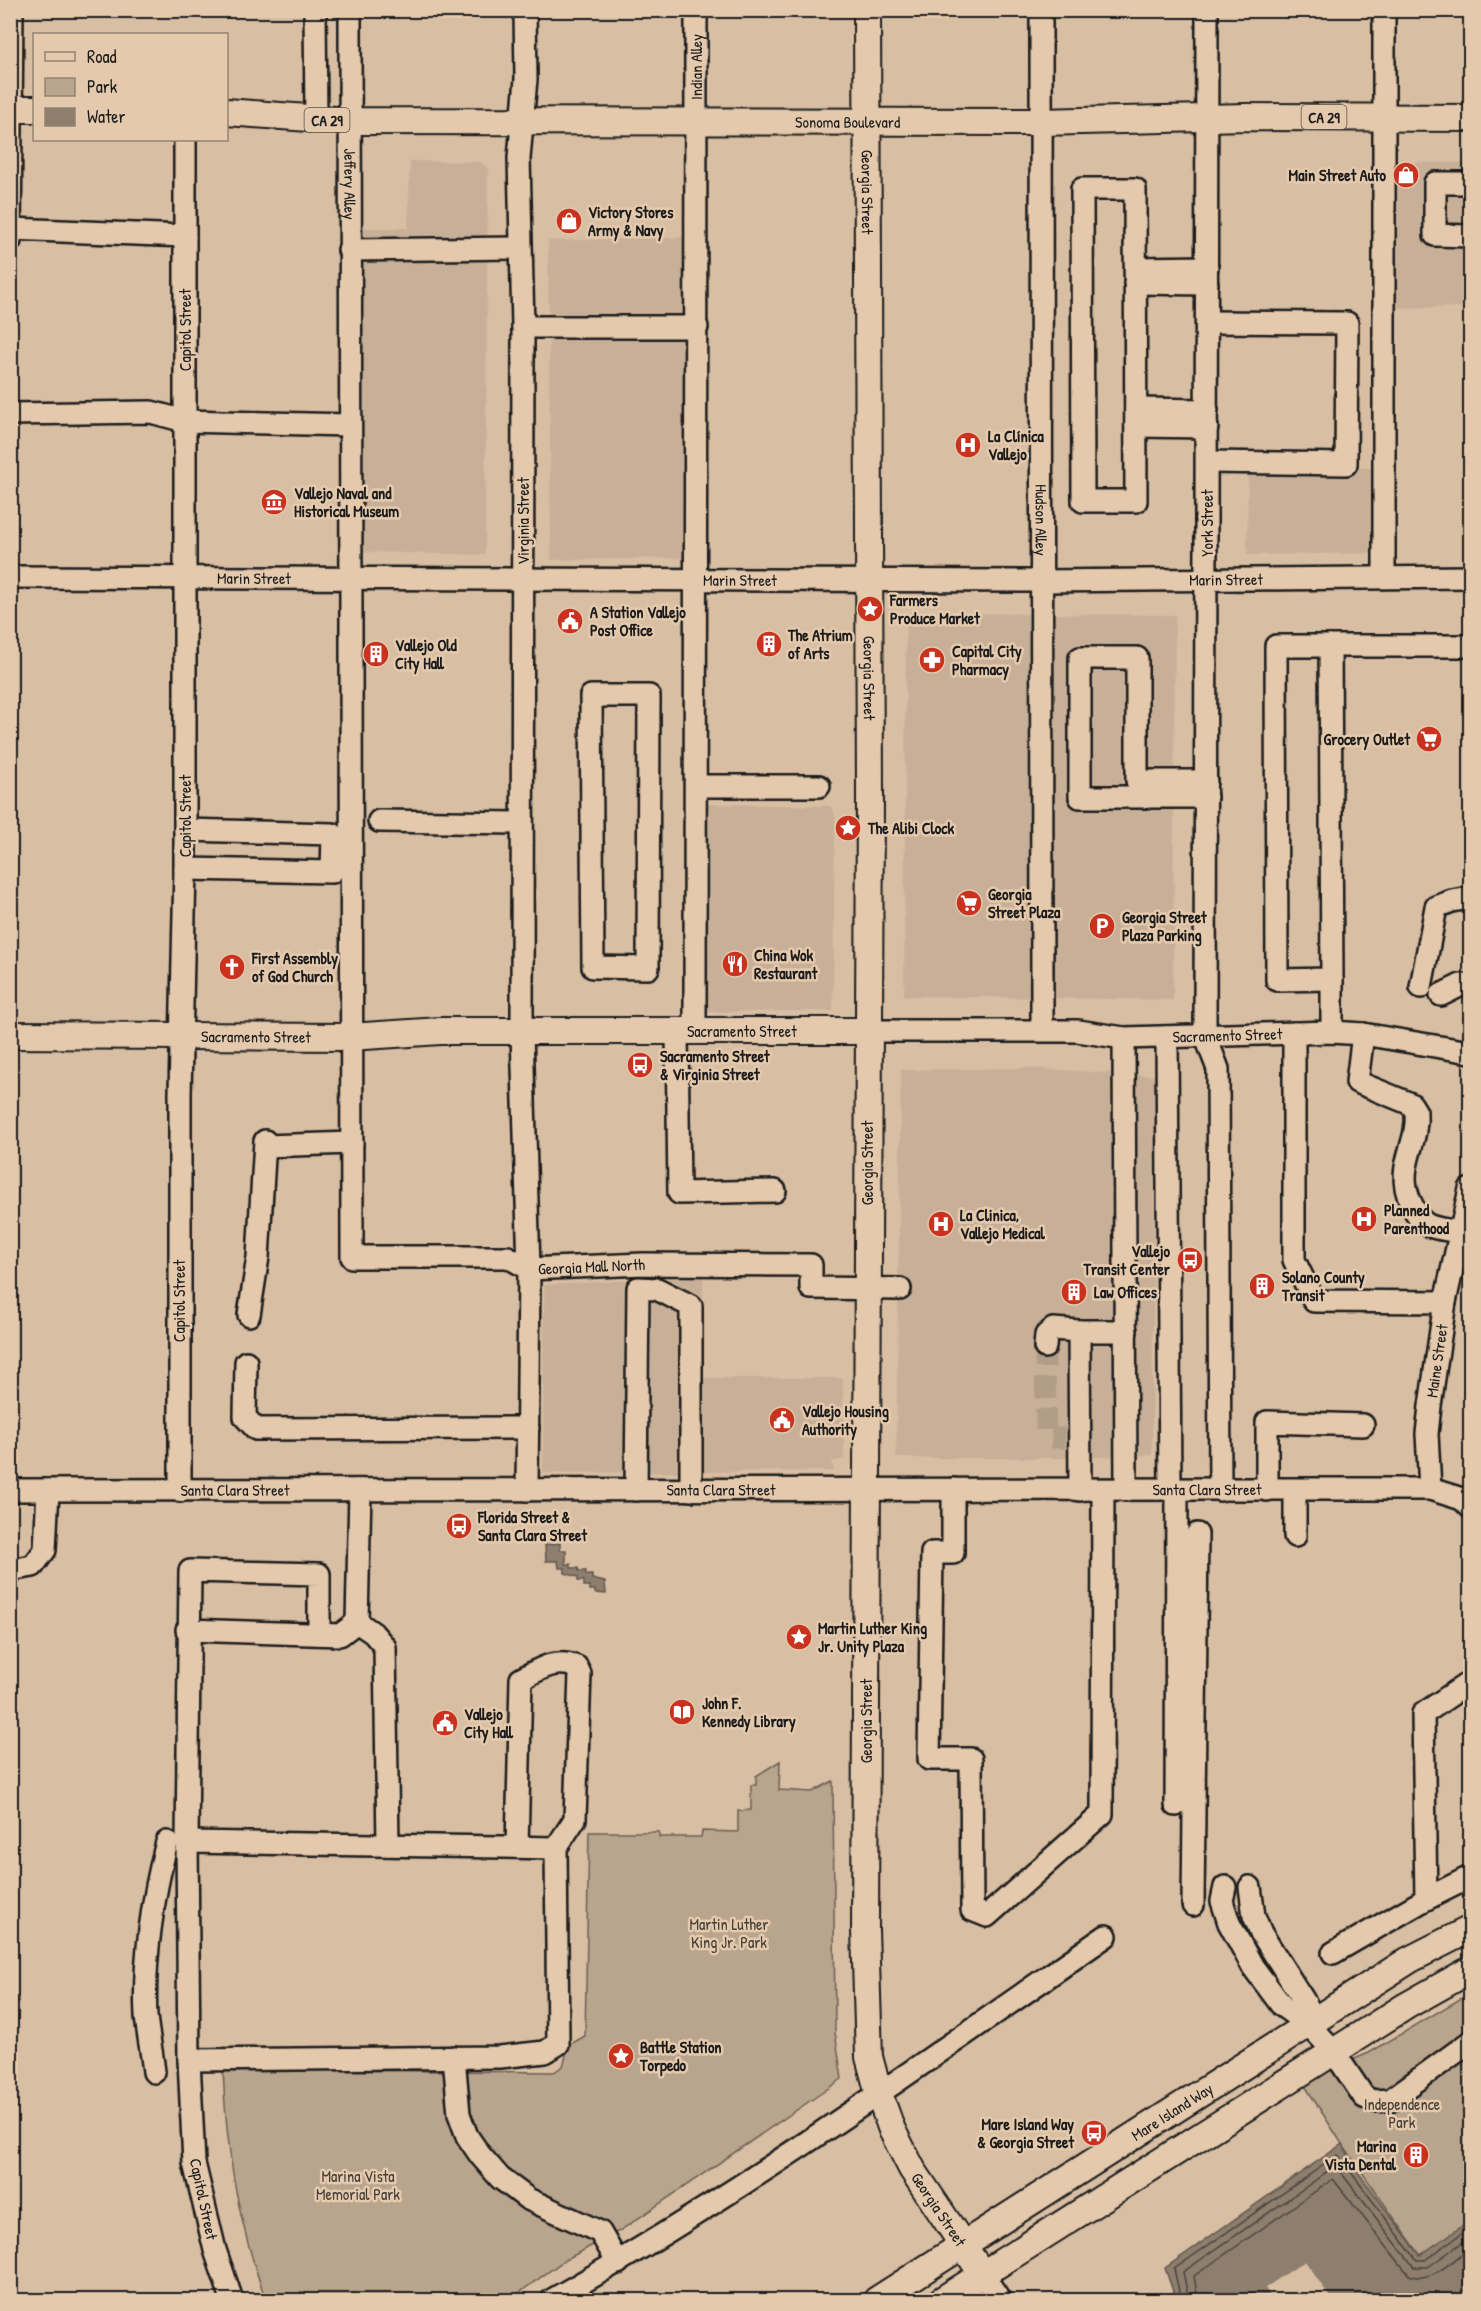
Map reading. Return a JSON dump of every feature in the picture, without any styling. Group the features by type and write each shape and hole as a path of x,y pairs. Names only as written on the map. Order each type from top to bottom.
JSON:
{"main road":[{"name":"Georgia Street","path":"869,14 865,1930 869,2057 892,2130 912,2169 961,2246 983,2275"},
{"name":"Sonoma Boulevard","path":"228,112 349,121 1040,122 1207,117 1470,118"},
{"name":"Sacramento Street","path":"10,1035 350,1037 440,1031 522,1033 868,1031"},
{"name":"Mare Island Way","path":"877,2301 1177,2108 1310,2026 1409,1960 1470,1929"},
{"path":"942,2301 1406,2006 1470,1970"}],"street":[{"path":"10,241 19,109 12,10"},
{"path":"315,10 316,120"},
{"name":"Jeffery Alley","path":"350,10 349,577 352,1257 508,1257 529,1269"},
{"name":"Virginia Street","path":"522,1033 523,327 519,158 526,79 525,10"},
{"name":"Indian Alley","path":"696,10 696,786 679,1193 775,1191"},
{"name":"Hudson Alley","path":"1041,10 1041,1030"},
{"name":"York Street","path":"1205,1035 1207,10"},
{"path":"1384,10 1384,576"},
{"name":"Capitol Street","path":"180,1491 181,1037 185,869 185,141"},
{"path":"1470,183 1435,183 1435,235 1470,236"},
{"path":"1082,189 1135,189 1135,276 1136,501 1083,501 1082,189"},
{"path":"11,229 185,236"},
{"path":"349,250 520,248"},
{"path":"1135,276 1207,275"},
{"path":"1207,321 1347,323 1346,464 1207,462"},
{"path":"523,327 697,327"},
{"path":"10,414 151,412 185,421 349,424"},
{"path":"1136,418 1207,418"},
{"name":"Marin Street","path":"10,577 1040,581 1470,577"},
{"path":"1332,980 1277,980 1276,646 1470,646"},
{"path":"1330,646 1332,1032"},
{"path":"1080,658 1137,658 1137,781 1206,789 1080,797 1080,658"},
{"path":"591,696 649,696 648,968 593,967 591,853 591,696"},
{"path":"696,786 819,786"},
{"path":"379,821 522,823"},
{"path":"185,830 333,834 332,872 185,869"},
{"path":"1421,987 1436,907 1452,900 1470,898"},
{"path":"1441,995 1461,985 1470,985"},
{"name":"Sacramento Street","path":"868,1031 1078,1031 1124,1038 1332,1032 1363,1034 1470,1052"},
{"name":"Georgia Mall North","path":"522,1033 529,1269 643,1264 811,1264 811,1288 867,1289"},
{"path":"1294,1033 1294,1260 1314,1301 1445,1302"},
{"path":"1363,1034 1357,1082 1415,1107 1417,1117 1404,1178 1404,1190 1423,1224 1459,1232"},
{"path":"1205,1035 1218,1069 1220,1490"},
{"path":"1167,1037 1176,1805"},
{"path":"1124,1038 1126,1490"},
{"path":"249,1315 258,1257 265,1143 351,1143"},
{"name":"Maine Street","path":"1430,1489 1427,1434 1445,1302 1470,1189"},
{"path":"527,1490 529,1269"},
{"path":"636,1490 638,1288 657,1289 691,1306 691,1490"},
{"path":"867,1289 900,1289"},
{"path":"1045,1347 1047,1335 1053,1329 1126,1331"},
{"path":"1079,1331 1072,1438 1080,1490"},
{"path":"246,1362 244,1417 256,1429 528,1428"},
{"path":"1267,1490 1267,1422 1363,1425"},
{"path":"953,1489 953,1553 932,1553 929,1759 971,1759 972,1910 987,1916 1102,1815 1103,1490"},
{"name":"Santa Clara Street","path":"10,1490 953,1489 1174,1491 1430,1489"},
{"path":"1430,1489 1462,1499 1470,1507"},
{"path":"357,1622 360,1490"},
{"path":"1295,1490 1295,1536"},
{"path":"10,1570 33,1566 45,1550 48,1491"},
{"path":"1193,1905 1197,1534"},
{"path":"154,2072 146,2016 150,1937 154,1888 177,1842 190,1571 319,1574 329,1635"},
{"path":"188,1630 329,1635 357,1622"},
{"path":"357,1622 373,1633 385,1647 388,1845"},
{"path":"189,2060 500,2056 546,2052 558,2044 556,1848 575,1819 580,1674 577,1667 552,1662 521,1679 517,1847"},
{"path":"1426,1899 1423,1714 1470,1682"},
{"path":"177,1842 556,1848"},
{"name":"Capitol Street","path":"177,1842 194,2163 215,2250 232,2301"},
{"path":"1333,1953 1426,1899 1470,1877"},
{"path":"1225,1887 1222,1901 1229,1923 1253,1967 1282,2006 1310,2026 1334,2052 1364,2097 1382,2102 1390,2100 1470,2042"},
{"path":"1250,1887 1254,1916 1306,2004 1310,2026"},
{"path":"552,2301 618,2263 827,2130 1106,1936"},
{"path":"454,2057 459,2114 467,2136 480,2155 500,2178 528,2199 600,2232 618,2263"},
{"path":"983,2275 1000,2301"}],"shaded area":[{"path":"410,161 480,162 488,168 485,555 362,552 364,395 361,228 408,228"},
{"path":"1392,162 1470,163 1470,307 1392,308"},
{"path":"686,237 689,558 551,560 548,241"},
{"path":"1248,468 1378,468 1377,553 1247,555"},
{"path":"906,613 1175,615 1173,1000 904,996"},
{"path":"707,804 830,806 835,814 833,1011 702,1012"},
{"path":"1030,1068 1155,1076 1152,1455 1064,1458 896,1458 901,1070"},
{"path":"703,1276 703,1378 843,1378 844,1459 832,1462 834,1471 543,1473 544,1285"}],"green space":[{"name":"Marina Vista Memorial Park","path":"780,1761 779,1790 812,1792 833,1781 835,2032 842,2079 621,2230 565,2260 509,2300 266,2300 248,2243 235,2186 227,2129 223,2069 554,2072 563,2066 569,2045 585,2036 589,1832 659,1832 659,1837 701,1837 702,1831 738,1832 738,1811 751,1810 751,1785 756,1785 756,1776"},
{"name":"Independence Park","path":"1470,1993 1470,2221 1421,2256 1342,2144 1302,2081 1369,2053"}],"water":[{"path":"560,1543 560,1550 566,1550 566,1564 571,1564 571,1568 578,1568 579,1571 586,1571 586,1575 592,1575 592,1579 605,1582 606,1594 595,1593 595,1590 590,1590 590,1586 584,1586 584,1581 578,1581 578,1577 565,1573 565,1568 559,1568 558,1561 546,1561 545,1545"},
{"path":"1342,2144 1355,2168 1420,2255 1470,2221 1470,2300 1176,2300 1165,2268"}],"pier":[{"path":"1305,2261 1332,2300 1273,2300 1265,2288"}],"tunnel":[{"path":"1045,1347 1046,1431 1051,1438 1065,1438"}],"place":[{"name":"Main Street Auto","path":"1406,175"},
{"name":"Victory Stores Army & Navy","path":"569,221"},
{"name":"La Clínica Vallejo","path":"968,445"},
{"name":"Vallejo Naval and Historical Museum","path":"274,502"},
{"name":"Farmers Produce Market","path":"870,609"},
{"name":"A Station Vallejo Post Office","path":"570,621"},
{"name":"The Atrium of Arts","path":"769,644"},
{"name":"Vallejo Old City Hall","path":"376,654"},
{"name":"Capital City Pharmacy","path":"932,660"},
{"name":"Grocery Outlet","path":"1429,739"},
{"name":"The Alibi Clock","path":"848,828"},
{"name":"Georgia Street Plaza","path":"969,903"},
{"name":"Georgia Street Plaza Parking","path":"1102,926"},
{"name":"China Wok Restaurant","path":"735,964"},
{"name":"First Assembly of God Church","path":"232,967"},
{"name":"Sacramento Street & Virginia Street","path":"640,1065"},
{"name":"Planned Parenthood","path":"1364,1219"},
{"name":"La Clinica, Vallejo Medical","path":"941,1224"},
{"name":"Vallejo Transit Center","path":"1190,1260"},
{"name":"Solano County Transit","path":"1262,1286"},
{"name":"Law Offices","path":"1074,1292"},
{"name":"Vallejo Housing Authority","path":"782,1420"},
{"name":"Florida Street & Santa Clara Street","path":"459,1526"},
{"name":"Martin Luther King Jr. Unity Plaza","path":"799,1637"},
{"name":"John F. Kennedy Library","path":"682,1712"},
{"name":"Vallejo City Hall","path":"445,1723"},
{"name":"Battle Station Torpedo","path":"621,2056"},
{"name":"Mare Island Way & Georgia Street","path":"1094,2133"},
{"name":"Marina Vista Dental","path":"1416,2155"}],"park label":[{"name":"Martin Luther King Jr. Park","path":"729,1933"}]}
